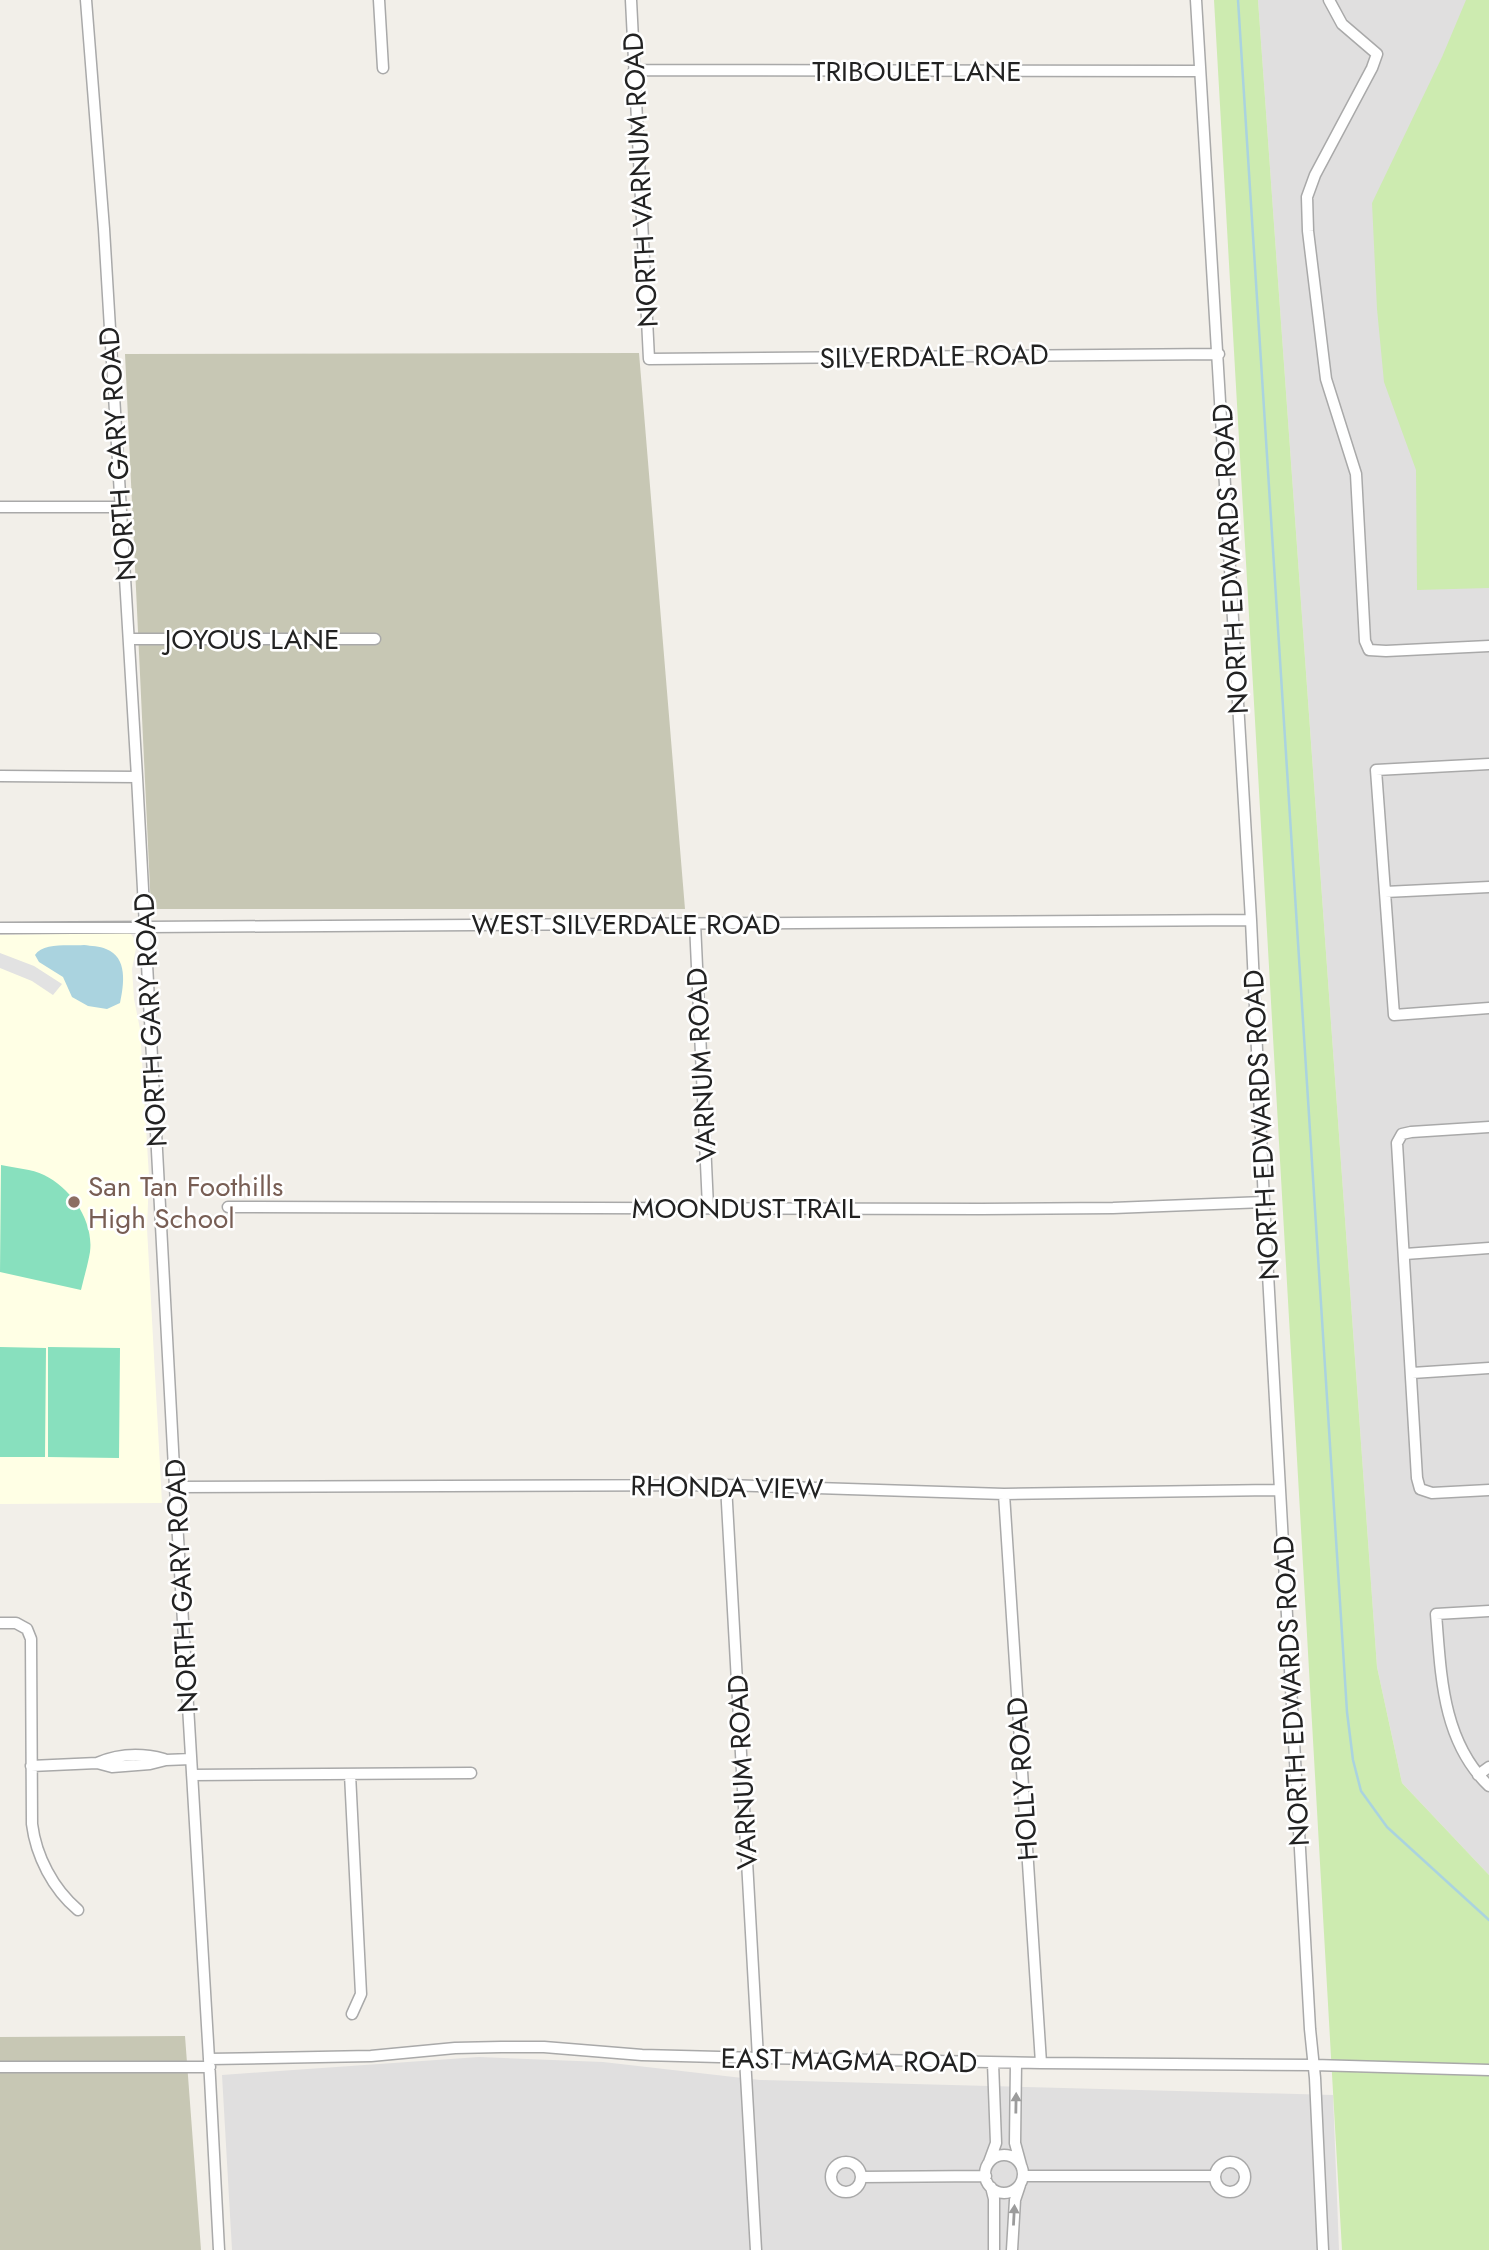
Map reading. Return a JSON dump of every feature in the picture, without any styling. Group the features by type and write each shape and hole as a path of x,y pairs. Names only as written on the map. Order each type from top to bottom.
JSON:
{"street":[{"name":"NORTH GARY ROAD","path":"86,0 104,229 129,639 174,1486 219,2250"},
{"path":"379,0 383,68"},
{"name":"NORTH VARNUM ROAD","path":"631,0 649,359"},
{"name":"NORTH EDWARDS ROAD","path":"1196,0 1251,920 1264,1202 1323,2250"},
{"path":"1329,0 1342,24 1377,54 1315,174 1307,197 1308,230 1326,379 1356,474 1365,641 1369,650 1386,651 1489,646"},
{"name":"TRIBOULET LANE","path":"634,70 1200,71"},
{"name":"SILVERDALE ROAD","path":"649,359 1219,354"},
{"path":"0,507 121,507"},
{"name":"JOYOUS LANE","path":"129,639 375,639"},
{"path":"1489,764 1376,770 1394,1015 1489,1009"},
{"path":"0,776 137,777"},
{"path":"1385,892 1489,887"},
{"name":"WEST SILVERDALE ROAD","path":"0,928 1251,920"},
{"name":"VARNUM ROAD","path":"695,923 708,1208"},
{"path":"1489,1127 1402,1134 1397,1143 1417,1478 1420,1489 1432,1493 1489,1490"},
{"name":"MOONDUST TRAIL","path":"228,1207 1100,1208 1264,1202"},
{"path":"1405,1254 1489,1248"},
{"path":"1412,1373 1489,1368"},
{"name":"VARNUM ROAD","path":"726,1485 758,2058"},
{"name":"RHONDA VIEW","path":"174,1486 726,1485 1004,1494 1280,1490"},
{"name":"HOLLY ROAD","path":"1004,1494 1041,2063"},
{"path":"1489,1611 1436,1614 1443,1694 1451,1727 1478,1775 1489,1786"},
{"path":"0,1623 16,1623 27,1629 31,1639 34,1841 63,1898 78,1910"},
{"path":"32,1766 97,1763 112,1767 191,1759"},
{"path":"1478,1775 1489,1767"},
{"path":"192,1775 471,1773"},
{"path":"350,1774 361,1994 352,2014"},
{"name":"EAST MAGMA ROAD","path":"0,2067 209,2063 371,2056 454,2048 544,2047 642,2055 758,2058 1314,2065 1489,2070"},
{"path":"745,2057 756,2250"},
{"path":"993,2063 996,2143 986,2176 994,2199 994,2250"},
{"path":"1012,2250 1015,2200 1022,2179 1015,2143 1016,2063"},
{"path":"989,2164 993,2159 1005,2155 1017,2160 1021,2165"},
{"path":"861,2177 986,2176"},
{"path":"990,2187 1007,2192 1013,2190 1022,2179 1215,2176"}],"shaded area":[{"path":"1258,0 1489,0 1489,1875 1402,1783 1377,1667"},
{"path":"639,353 685,909 151,909 125,354"},
{"name":"San Tan Foothills High School","path":"131,934 135,940 136,948 132,969 140,1029 149,1177 147,1228 162,1503 0,1504 0,935"},
{"path":"0,953 34,966 62,984 53,995 32,981 0,968"},
{"path":"185,2036 201,2250 0,2250 0,2037"},
{"path":"479,2057 603,2062 760,2080 1333,2095 1339,2250 232,2250 222,2075"}],"green space":[{"path":"1214,0 1258,0 1377,1667 1402,1783 1489,1875 1489,2250 1342,2250"},
{"path":"1466,0 1489,0 1489,588 1417,590 1416,470 1384,382 1377,309 1372,203 1442,57"},
{"path":"1,1165 44,1175 63,1188 79,1207 90,1240 81,1290 0,1272"},
{"path":"0,1347 46,1348 45,1457 0,1457"},
{"path":"48,1347 120,1348 119,1458 48,1457"}],"water":[{"path":"84,945 104,948 118,958 123,972 120,1003 107,1009 88,1006 72,997 63,977 39,962 35,955 50,946"}],"waterway":[{"path":"1238,0 1347,1712 1353,1760 1361,1791 1387,1827 1489,1920"}],"place":[{"name":"San Tan Foothills High School","path":"74,1202"}]}
